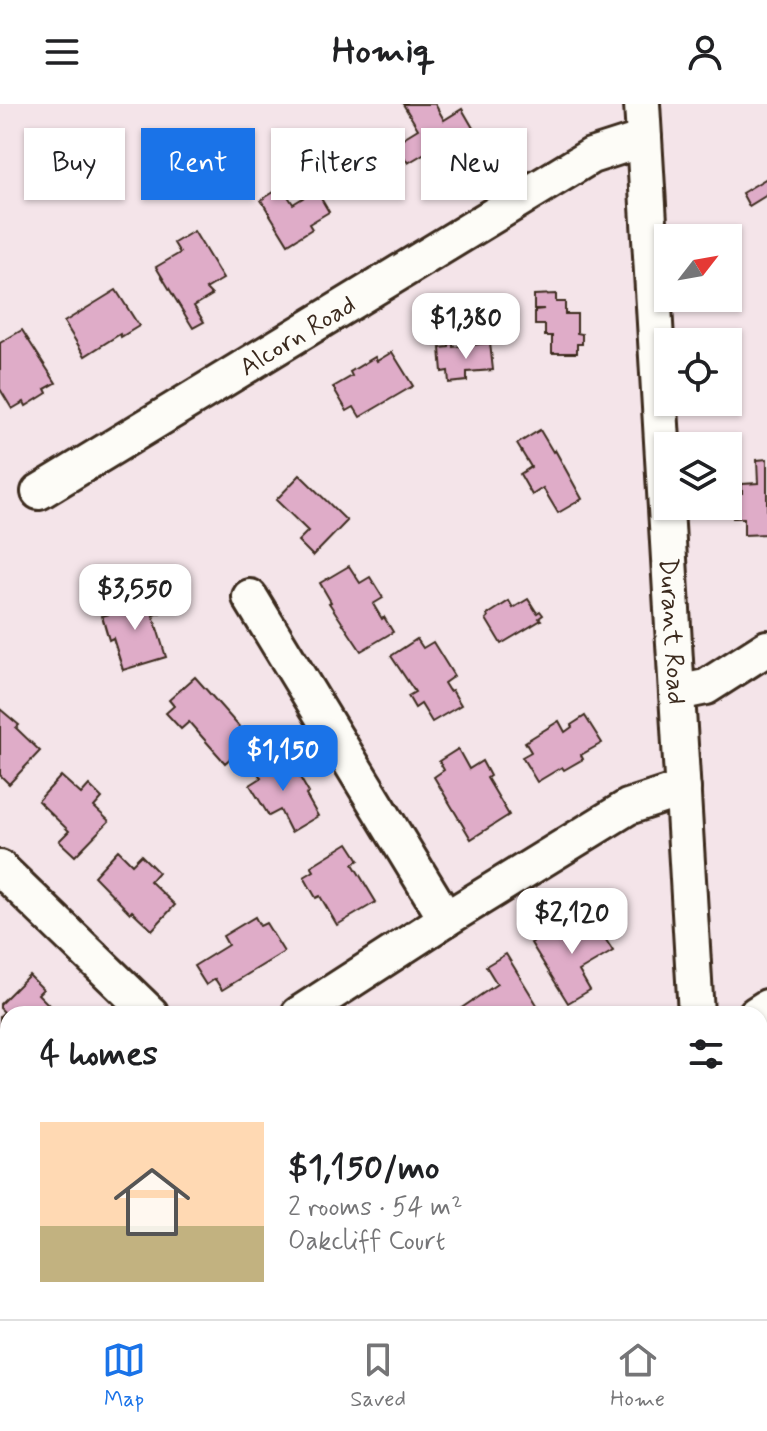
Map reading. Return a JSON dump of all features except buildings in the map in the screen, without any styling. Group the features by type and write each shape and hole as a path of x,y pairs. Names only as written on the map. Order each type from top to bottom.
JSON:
{"street":[{"name":"Durant Road","path":"642,104 696,1006"},
{"name":"Alcorn Road","path":"39,492 591,156 644,139"},
{"path":"250,597 446,919"},
{"path":"677,693 706,687 767,648"},
{"path":"311,1006 628,807 683,789"},
{"path":"0,868 143,1006"}]}
